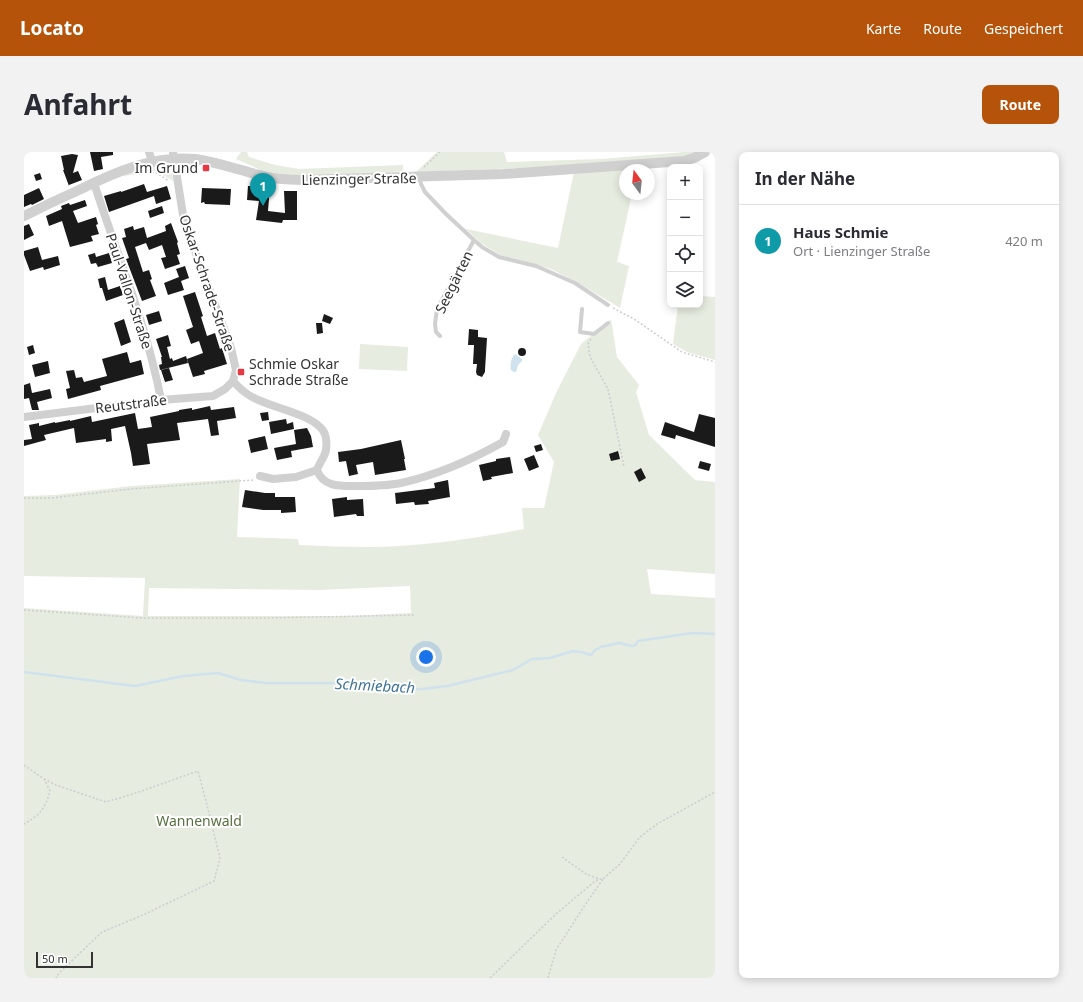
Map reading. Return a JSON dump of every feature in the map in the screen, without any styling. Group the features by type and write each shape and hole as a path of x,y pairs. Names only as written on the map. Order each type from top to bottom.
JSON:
{"street":[{"name":"Lienzinger Straße","path":"24,216 150,157 173,155 209,161 260,176 282,180 302,180 503,174 684,161 705,152"},
{"name":"Oskar-Schrade-Straße","path":"173,155 184,221 231,348 236,370 233,381"},
{"name":"Paul-Vallon-Straße","path":"94,183 151,356 161,400"},
{"name":"Reutstraße","path":"24,418 161,400 213,396 225,389 233,381"},
{"path":"233,381 241,390 252,397 314,421 325,434 326,450 317,470 296,477 273,479 260,476"},
{"path":"317,470 324,481 339,486 379,486 400,483 424,477 457,465 503,442 506,434"}],"lane":[{"name":"Seegärten","path":"419,177 425,192 474,240 437,309 435,324 436,332 440,336"},
{"path":"474,240 482,247 499,257 536,266 575,284 608,305"},
{"path":"582,309 580,332 594,334 608,323"}],"path":[{"path":"419,177 420,171 440,152"},
{"path":"143,174 155,172 174,183 177,183"},
{"path":"608,305 634,319 682,352 715,362"},
{"path":"594,334 588,344 588,349 590,357 608,389 624,467"},
{"path":"24,498 51,498 131,488 187,486 258,480 260,476"},
{"path":"24,610 143,618 415,616"},
{"path":"24,765 44,779 56,785 106,802 198,771 220,858 214,881 143,915 102,932 59,973 56,978"},
{"path":"24,824 40,814 47,803 50,792 44,779"},
{"path":"548,978 556,950 585,905 603,879 620,864 640,837 657,824 715,792"},
{"path":"562,857 586,874 603,879"},
{"path":"490,978 556,914 599,879"}],"green space":[{"path":"241,152 247,152 249,157 275,165 299,169 403,165 403,171 353,175 292,176 261,170 236,159"},
{"path":"437,152 504,152 507,162 602,159 698,152 684,157 520,168 416,172"},
{"path":"162,165 169,169 173,181 156,171 124,176 148,167"},
{"path":"619,169 619,200 631,200 617,262 629,266 620,308 577,282 551,269 500,255 481,243 466,229 558,248 574,172"},
{"path":"703,296 715,297 715,360 687,352 673,344 678,308 703,308"},
{"name":"Wannenwald","path":"611,319 617,357 639,385 636,392 649,435 695,480 715,482 715,574 647,569 651,594 715,598 715,978 24,978 24,608 143,616 145,578 24,576 24,496 54,495 132,486 240,479 237,537 298,539 299,545 372,547 448,541 524,529 522,508 544,508 554,462 538,435 557,391 581,344","holes":["410,586 411,613 348,616 148,616 149,588 319,590"]},
{"path":"360,344 408,347 407,371 359,369"}],"water":[{"path":"515,354 522,359 522,361 518,365 516,372 514,372 511,370 511,366 512,359"}],"building":[{"path":"90,152 113,152 113,155 101,157 103,169 94,171"},
{"path":"72,154 78,155 73,173 78,171 82,180 69,186 63,170 61,156"},
{"path":"40,173 42,179 36,181 34,175"},
{"path":"144,184 147,192 167,186 171,199 156,204 154,196 109,212 104,196"},
{"path":"248,186 270,187 268,211 285,213 284,191 297,191 297,220 283,220 282,223 256,220 259,201 247,200"},
{"path":"39,188 44,199 24,207 24,195"},
{"path":"202,188 231,189 230,205 205,204 204,202 201,203"},
{"path":"85,200 87,206 73,211 78,223 96,217 98,224 96,225 99,234 91,236 93,241 70,247 62,221 49,226 46,216 62,209 61,206 69,203 70,205"},
{"path":"162,206 164,213 150,218 148,211"},
{"path":"171,223 178,242 180,254 177,255 180,264 165,269 161,258 166,257 162,245 149,250 146,243 135,247 143,272 149,270 152,279 150,280 156,296 142,301 126,259 129,258 122,238 126,237 124,229 133,226 134,230 144,227 147,238 166,231 165,226"},
{"path":"29,224 34,235 24,240 24,226"},
{"path":"38,247 42,260 58,256 60,265 44,270 43,267 30,271 24,251"},
{"path":"95,253 96,257 109,253 112,263 98,267 96,263 91,264 88,255"},
{"path":"185,266 189,278 181,281 184,290 168,295 164,283 179,277 176,269"},
{"path":"105,277 108,290 120,286 123,295 106,301 98,279"},
{"path":"195,292 203,316 201,317 207,336 215,333 227,364 204,371 205,374 193,377 187,359 203,353 199,341 191,344 186,330 193,327 183,296"},
{"path":"159,311 162,321 149,325 146,315"},
{"path":"324,314 333,318 330,324 322,321"},
{"path":"124,319 131,342 121,346 114,323"},
{"path":"316,323 322,323 323,333 317,334"},
{"path":"469,329 478,330 478,337 487,338 485,372 482,377 477,375 477,364 473,364 474,345 468,345"},
{"path":"168,335 171,346 167,347 170,359 172,358 173,361 186,356 188,363 160,370 159,365 162,364 162,357 156,339"},
{"path":"33,345 35,353 29,355 27,347"},
{"path":"520,348 524,348 526,352 524,356 520,356 518,354 518,350"},
{"path":"127,352 130,363 141,360 144,374 100,386 101,390 68,399 66,389 70,388 66,371 74,370 76,378 82,377 84,382 107,376 102,359"},
{"path":"48,361 50,373 35,377 32,365"},
{"path":"169,368 173,380 165,382 161,370"},
{"path":"30,383 32,393 50,389 52,398 37,402 39,410 32,410 29,398 24,399 24,385"},
{"path":"210,406 211,410 234,407 236,418 217,421 219,435 211,436 208,419 177,423 180,440 147,444 150,464 133,466 125,426 111,429 112,441 106,442 106,439 76,443 74,428 44,435 46,440 24,446 24,440 32,439 29,425 39,423 39,426 91,416 92,422 135,413 138,429 152,427 150,417 179,410 192,408 192,410"},
{"path":"268,412 269,420 262,421 260,413"},
{"path":"699,414 715,418 715,447 676,435 675,439 661,435 665,422 694,432"},
{"path":"286,419 287,424 293,422 294,429 271,434 269,422"},
{"path":"307,428 311,436 313,447 291,451 292,457 277,460 274,448 296,444 294,430"},
{"path":"265,436 268,449 251,453 248,440"},
{"path":"401,440 406,470 375,475 373,462 356,465 358,474 349,476 346,461 339,462 338,452 361,449"},
{"path":"541,444 543,450 536,452 534,446"},
{"path":"618,451 620,459 611,461 609,454"},
{"path":"534,455 539,467 529,471 524,459"},
{"path":"510,457 513,473 491,477 492,479 483,481 479,465 496,461 496,459"},
{"path":"700,461 711,464 709,471 698,468"},
{"path":"641,468 646,478 639,482 634,472"},
{"path":"448,480 450,497 428,501 429,504 415,505 414,502 396,504 395,493 435,488 434,483"},
{"path":"245,490 275,493 275,497 295,497 296,512 281,513 281,510 263,510 242,507"},
{"path":"347,497 347,500 363,499 364,516 357,516 356,514 334,517 332,499"}],"waterway":[{"name":"Schmiebach","path":"24,672 135,686 183,676 218,673 241,680 265,683 341,683 378,689 422,689 447,686 513,670 532,659 550,658 573,651 591,655 595,650 601,647 619,643 632,646 636,645 638,641 693,633 715,634"}],"place":[{"name":"Im Grund","path":"206,168"},
{"name":"Haus Schmie","path":"263,206"},
{"name":"Schmie Oskar Schrade Straße","path":"241,372"}]}
